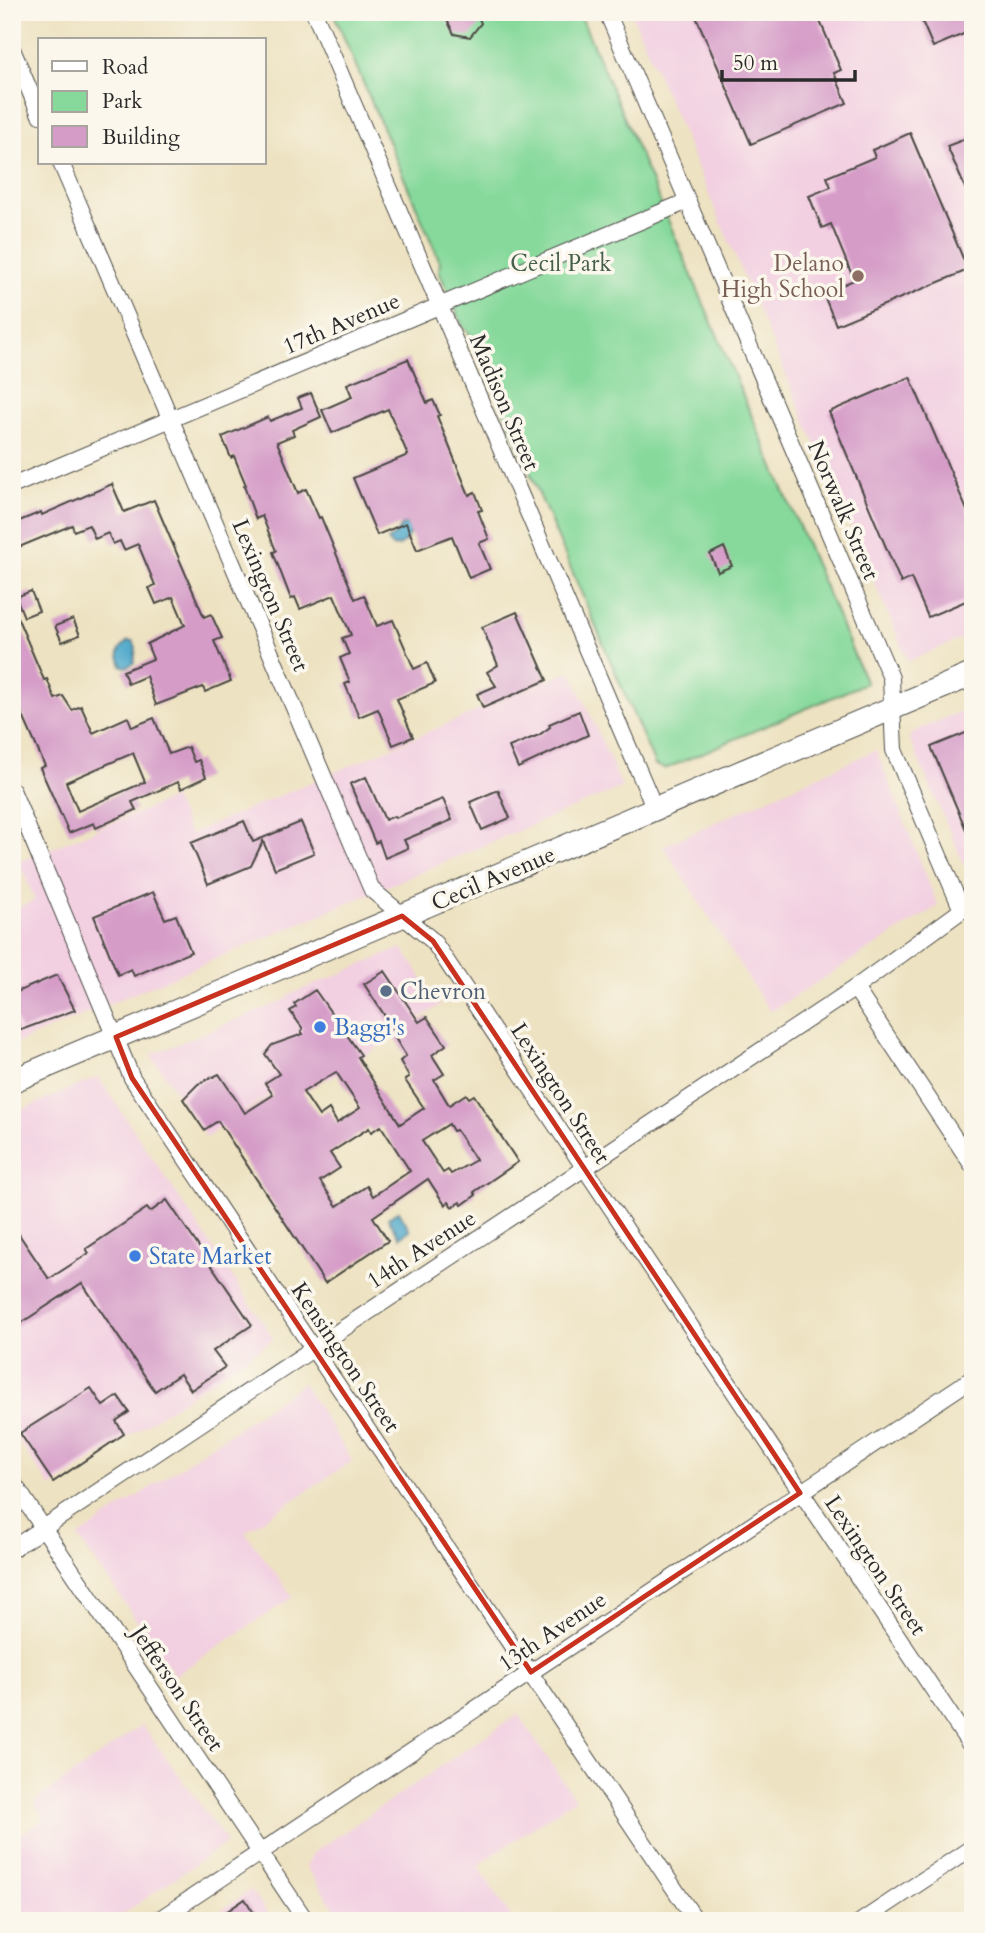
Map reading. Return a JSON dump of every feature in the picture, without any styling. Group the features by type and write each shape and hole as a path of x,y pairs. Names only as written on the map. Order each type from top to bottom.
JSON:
{"main road":[{"name":"Cecil Avenue","path":"12,1081 973,674"}],"street":[{"name":"Madison Street","path":"314,12 655,809"},
{"name":"Norwalk Street","path":"607,12 891,678 894,750 967,906 855,988"},
{"path":"12,50 38,110"},
{"name":"Lexington Street","path":"61,164 372,890 433,941 973,1749"},
{"name":"17th Avenue","path":"12,486 688,201"},
{"name":"Kensington Street","path":"12,790 132,1078 696,1921"},
{"path":"855,988 973,1166"},
{"name":"14th Avenue","path":"12,1549 855,988"},
{"name":"13th Avenue","path":"156,1921 973,1378"},
{"name":"Jefferson Street","path":"12,1481 306,1921"},
{"path":"862,1921 973,1847"}],"highlighted area":[{"path":"402,916 433,941 800,1493 531,1672 132,1078 116,1037"}],"shaded area":[{"name":"Delano High School","path":"631,12 973,12 973,634 908,661"},
{"path":"571,671 622,787 12,1045 12,910 35,900 19,862 173,798 190,834"},
{"path":"973,706 971,880 909,738 913,732"},
{"path":"876,750 938,906 770,1012 663,846"},
{"path":"402,948 440,1005 328,1080 316,1063 206,1137 151,1055 285,1000 289,995"},
{"path":"98,1077 274,1339 51,1488 12,1431 12,1114"},
{"path":"303,1383 352,1461 245,1532 293,1597 175,1675 78,1537"},
{"path":"518,1714 575,1799 478,1865 513,1921 343,1921 306,1867 313,1853"},
{"path":"142,1725 227,1842 113,1921 12,1921 12,1840 44,1818 34,1802"},
{"path":"251,1890 273,1921 205,1921"}],"green space":[{"name":"Cecil Park","path":"333,12 579,12 866,683 665,769 655,765 471,335 463,327 439,271 440,262"}],"water":[{"path":"404,523 412,529 402,544 391,546 388,540"},
{"path":"128,641 133,641 136,647 134,663 127,667 122,666 119,655"},
{"path":"399,1211 410,1230 400,1237 388,1218"}],"building":[{"path":"451,12 476,12 481,23 470,37 454,34 446,18"},
{"path":"694,12 816,12 841,70 834,73 847,103 751,144"},
{"path":"918,12 973,12 973,30 933,47"},
{"path":"910,133 968,270 836,325 823,293 854,280 831,224 822,228 809,196 831,187 827,177 875,157 872,150"},
{"path":"973,136 973,206 947,146"},
{"path":"408,359 427,403 433,400 440,415 437,416 469,495 475,492 482,510 478,511 489,539 479,543 490,569 469,578 452,536 417,550 406,523 377,535 353,478 408,455 388,409 332,433 322,410 352,397 347,384"},
{"path":"910,377 969,515 973,513 973,598 928,617 911,578 901,583 829,412"},
{"path":"311,393 321,417 292,430 294,435 277,442 298,493 306,489 319,518 321,517 355,599 364,595 377,626 393,620 414,669 427,663 435,683 397,699 413,737 393,745 378,709 359,717 345,684 350,682 340,658 349,654 342,638 351,635 334,595 300,609 295,597 291,599 262,516 256,519 234,456 231,458 222,437 268,417 270,421 302,408 298,398"},
{"path":"112,484 124,512 154,500 204,617 211,614 222,638 214,641 231,681 205,692 203,687 156,705 146,676 128,684 123,671 153,659 147,644 185,625 173,597 156,604 149,588 155,585 138,544 124,550 120,541 113,544 108,533 95,539 89,525 74,531 72,525 12,550 12,524 41,512 42,515"},
{"path":"724,547 732,566 718,572 710,554"},
{"path":"31,591 39,611 24,617 16,597"},
{"path":"12,605 55,699 63,696 72,710 81,706 93,733 128,717 132,727 154,718 169,754 188,747 194,762 199,760 206,777 181,789 178,782 132,802 136,810 96,828 94,823 69,833 40,768 45,766 12,691","holes":["133,753 145,782 78,811 66,782"]},
{"path":"517,612 547,680 483,708 477,694 496,686 487,672 498,665 482,627"},
{"path":"73,619 80,635 62,642 55,626"},
{"path":"579,711 588,735 518,768 509,747 539,735 550,727 549,724"},
{"path":"973,730 973,846 931,747"},
{"path":"366,777 385,820 443,799 452,820 404,840 408,848 385,858 379,841 375,843 350,784"},
{"path":"498,790 510,818 482,830 470,802"},
{"path":"244,821 253,842 301,822 314,853 275,869 263,841 251,866 208,884 191,843"},
{"path":"153,892 165,919 176,915 191,952 134,976 131,969 118,975 94,916"},
{"path":"385,971 419,1022 427,1017 446,1045 432,1055 444,1074 434,1080 449,1105 466,1094 469,1098 474,1095 518,1162 474,1192 476,1195 462,1205 460,1202 452,1207 449,1202 445,1205 428,1179 373,1217 388,1241 325,1283 218,1121 204,1130 183,1099 198,1084 219,1074 245,1113 273,1095 265,1083 279,1074 265,1054 272,1045 303,1034 303,1029 290,1011 296,1007 294,1004 315,990 361,1055 358,1057 400,1124 424,1108 405,1080 409,1077 400,1061 406,1056 395,1038 398,1036 364,984","holes":["336,1072 360,1108 337,1123 329,1109 319,1116 303,1092","449,1124 476,1160 451,1174 448,1170 443,1173 422,1141","381,1126 410,1171 373,1196 367,1186 337,1206 320,1181 340,1168 330,1153 369,1128 371,1132"]},
{"path":"57,975 75,1010 21,1030 12,1009 12,994"},
{"path":"167,1200 252,1325 213,1351 225,1367 191,1390 180,1374 155,1391 82,1283 12,1329 12,1224 49,1279 89,1253 86,1249 147,1208 150,1212"},
{"path":"91,1388 103,1406 118,1396 129,1412 116,1421 124,1434 53,1482 20,1433"},
{"path":"245,1899 259,1921 213,1921"}],"place":[{"name":"Delano High School","path":"858,276"},
{"name":"Chevron","path":"386,991"},
{"name":"Baggi's","path":"320,1027"},
{"name":"State Market","path":"135,1256"}]}
